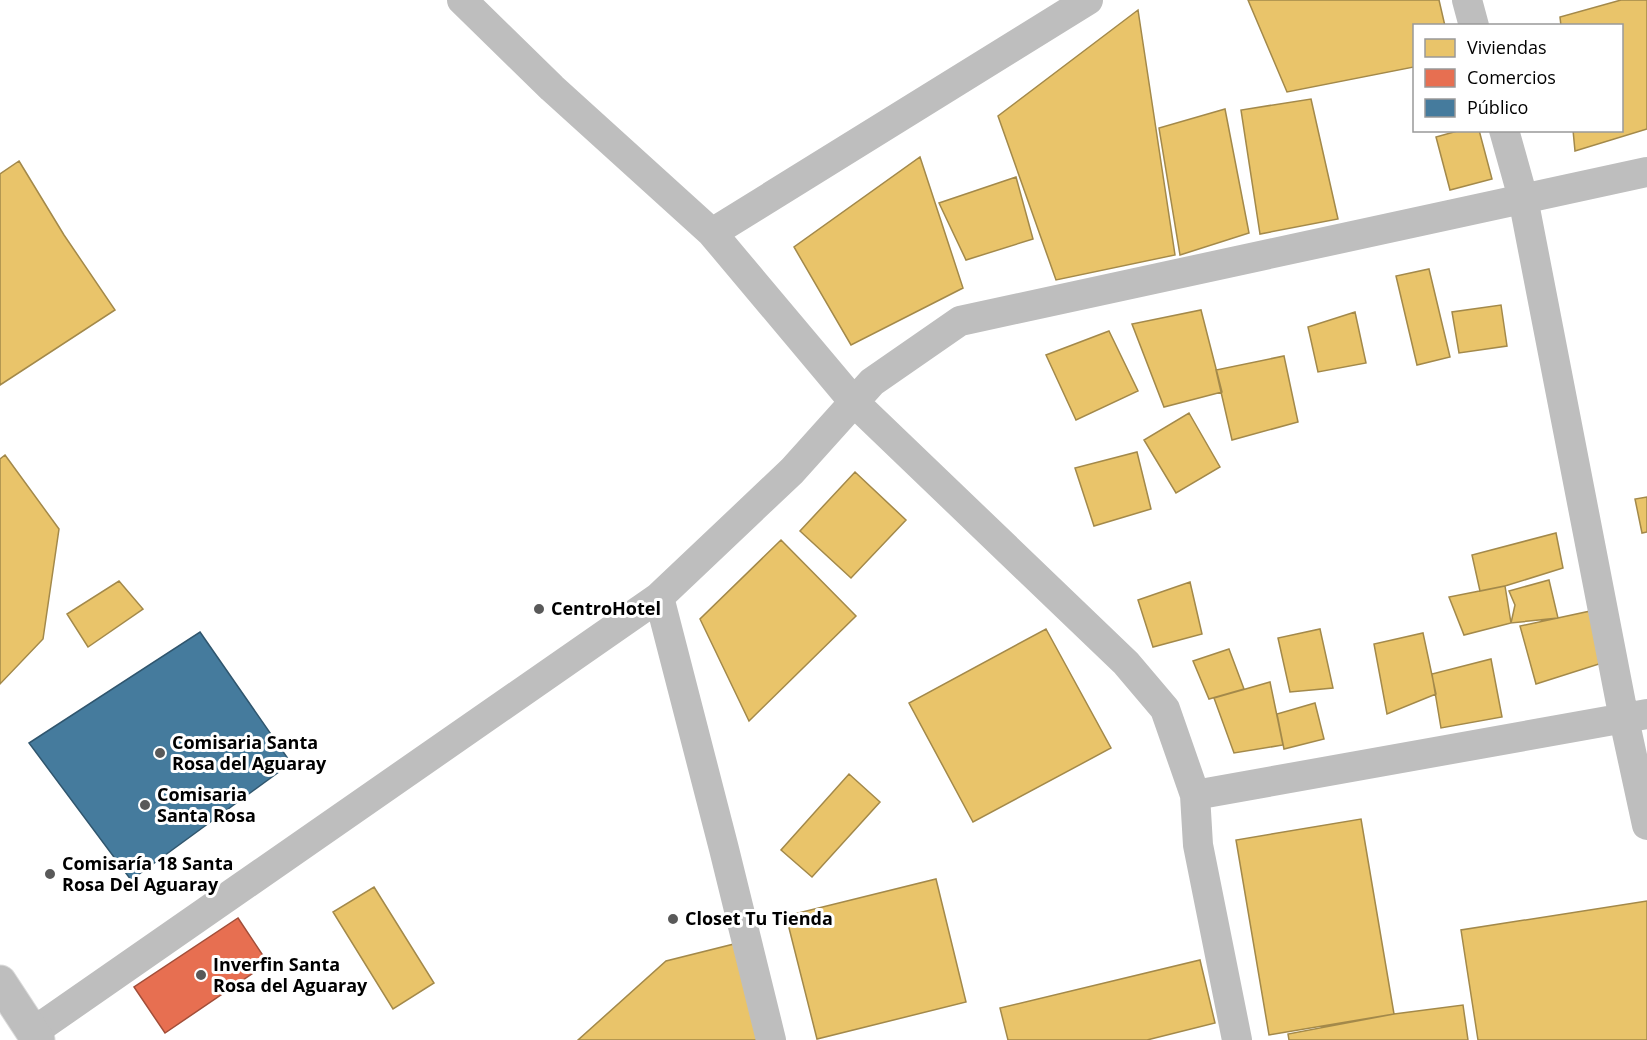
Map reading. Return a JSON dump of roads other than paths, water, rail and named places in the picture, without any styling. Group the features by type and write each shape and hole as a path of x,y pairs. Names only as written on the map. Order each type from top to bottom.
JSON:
{"highway":[{"path":"0,982 36,1036"}],"street":[{"path":"462,0 552,88 712,233 854,402 1126,663 1165,709 1195,795 1198,845 1237,1040"},
{"path":"712,233 1088,0"},
{"path":"1467,0 1473,24"},
{"path":"1505,132 1523,198 1635,717 1647,825"},
{"path":"36,1036 659,597 792,471 872,382 960,321 1647,172"},
{"path":"659,597 771,1040"},
{"path":"1195,795 1635,717"}],"place":[{"name":"CentroHotel","path":"539,609"},
{"name":"Comisaria Santa Rosa del Aguaray","path":"160,753"},
{"name":"Comisaria Santa Rosa","path":"145,805"},
{"name":"Comisaría 18 Santa Rosa Del Aguaray","path":"50,874"},
{"name":"Closet Tu Tienda","path":"673,919"},
{"name":"Inverfin Santa Rosa del Aguaray","path":"201,975"}]}
